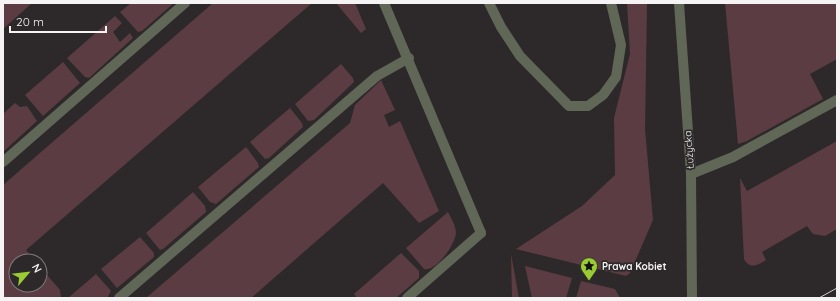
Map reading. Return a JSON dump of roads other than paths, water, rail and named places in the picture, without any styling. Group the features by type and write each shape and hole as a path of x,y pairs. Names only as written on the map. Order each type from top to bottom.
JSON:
{"street":[{"path":"3,162 186,3"},
{"path":"384,3 481,233 407,298"},
{"path":"489,3 501,27 520,56 568,106 588,106 603,95 616,77 620,45 611,3"},
{"name":"Łużycka","path":"679,3 691,174 692,298"},
{"path":"118,298 377,76 408,58"},
{"path":"691,174 733,158 837,100"}],"tram line":[{"path":"819,298 837,288"}],"place":[{"name":"Prawa Kobiet","path":"589,281"}]}
